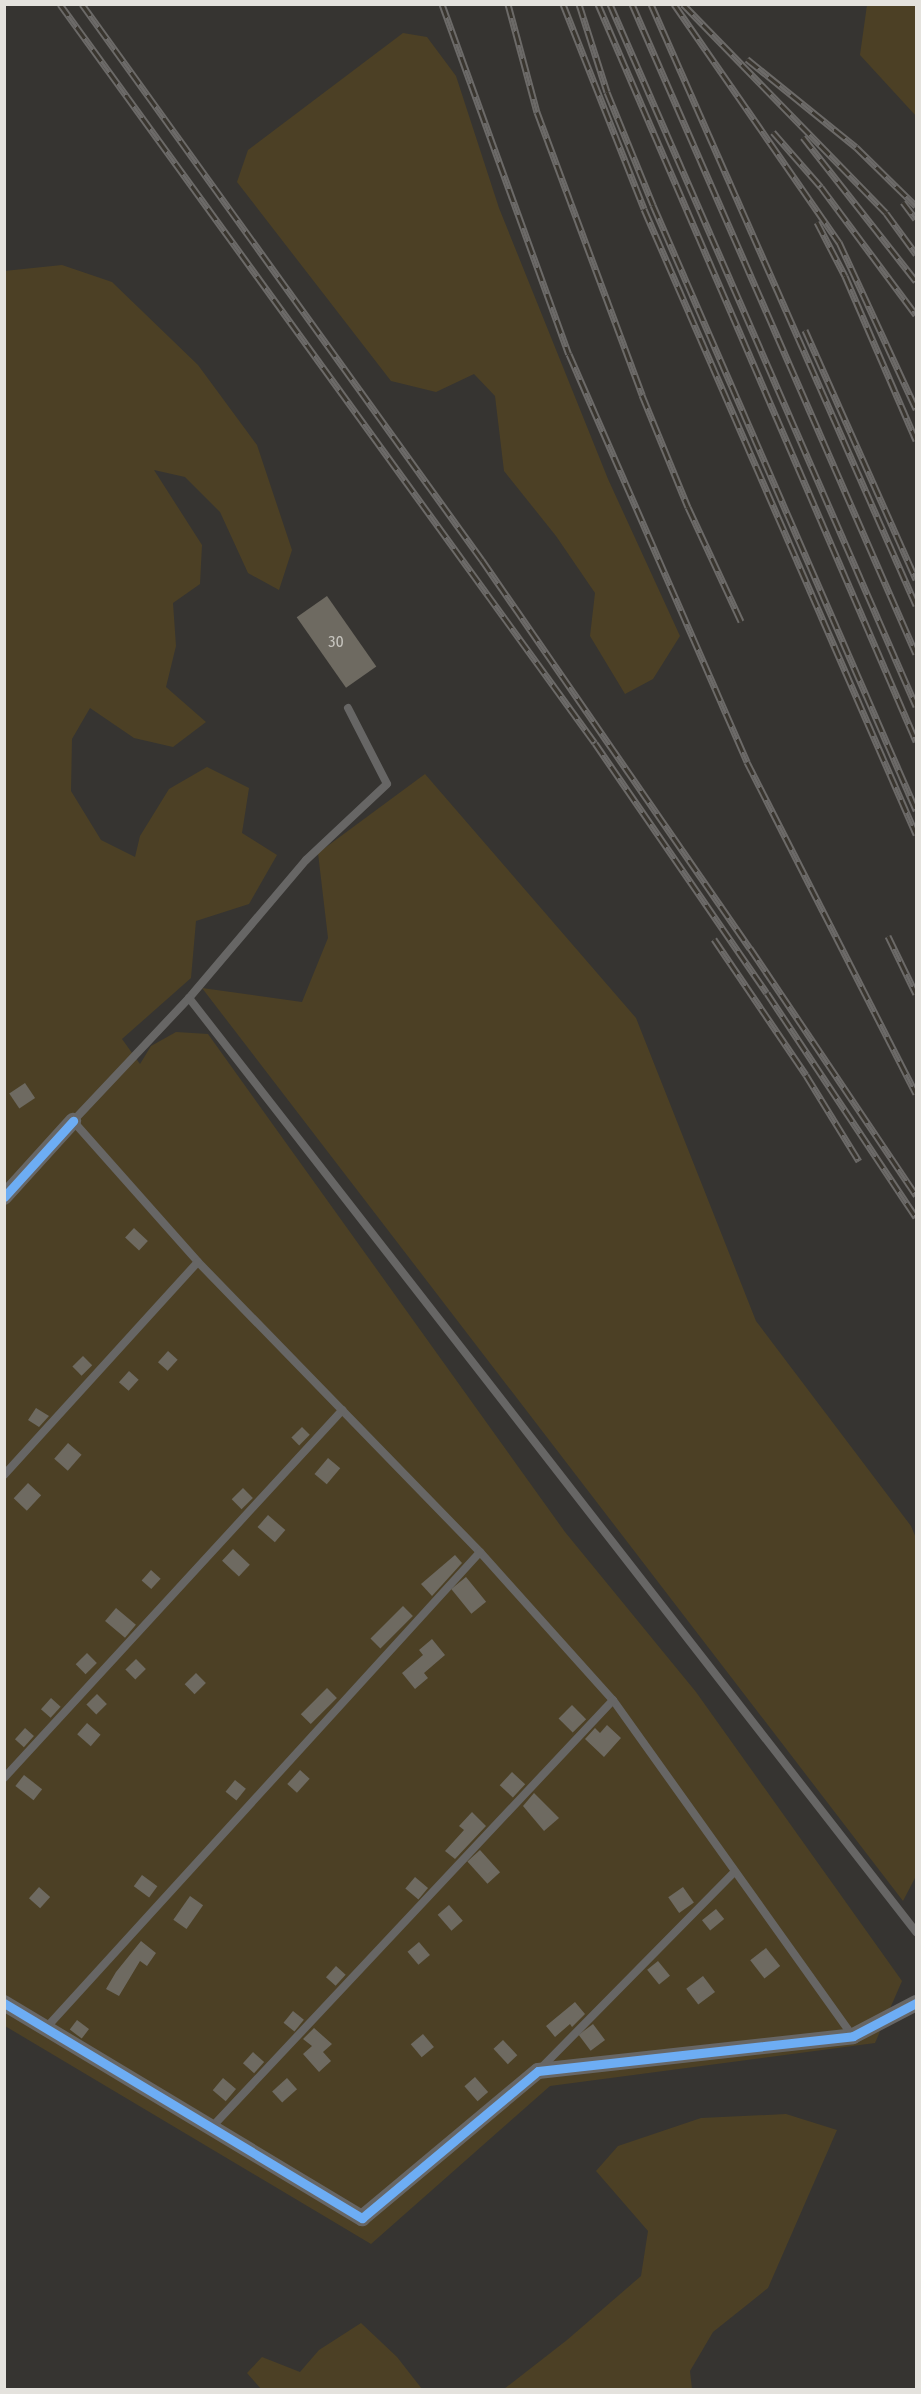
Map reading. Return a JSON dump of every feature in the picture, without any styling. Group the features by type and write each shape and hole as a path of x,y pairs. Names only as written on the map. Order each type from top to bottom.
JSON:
{"street":[{"path":"4,1197 73,1121"},
{"path":"4,2003 362,2218 538,2071 853,2036 916,2003"}],"lane":[{"path":"348,708 387,784 306,860 189,998 73,1121 198,1262 480,1552 613,1700 853,2036"},
{"path":"189,998 916,1932"},
{"path":"4,1475 198,1262"},
{"path":"4,1778 342,1410"},
{"path":"46,2028 480,1552"},
{"path":"211,2128 613,1700"},
{"path":"538,2071 735,1871"}],"shaded area":[{"path":"867,5 916,5 916,116 860,55"},
{"path":"403,33 427,37 456,76 499,208 608,479 680,636 653,679 625,694 590,636 595,593 556,536 504,471 495,396 474,374 436,392 391,381 237,182 248,150"},
{"path":"62,265 112,282 198,365 257,445 292,550 279,590 248,573 220,512 185,477 154,470 202,545 200,584 173,603 176,646 166,687 206,722 173,747 134,738 90,708 72,739 71,791 101,840 135,857 140,836 169,789 207,767 249,788 242,833 277,855 249,904 196,921 191,978 122,1039 140,1064 151,1046 176,1032 208,1034 565,1532 696,1692 902,1981 875,2043 550,2086 371,2244 5,2026 4,271"},
{"path":"425,774 636,1018 756,1321 911,1526 916,1538 916,1876 903,1901 202,988 302,1002 328,938 318,853"},
{"path":"786,2114 837,2130 768,2288 713,2332 690,2371 692,2389 504,2389 567,2340 641,2276 648,2231 596,2171 618,2146 701,2118"},
{"path":"361,2323 397,2357 422,2389 261,2389 247,2373 262,2357 300,2372 319,2350"}],"building":[{"path":"327,596 376,666 346,688 297,617"},
{"path":"25,1083 35,1098 19,1109 9,1094"},
{"path":"134,1228 148,1241 139,1250 125,1238"},
{"path":"168,1351 178,1360 168,1371 158,1362"},
{"path":"83,1356 92,1365 82,1376 72,1367"},
{"path":"129,1371 139,1380 129,1391 119,1382"},
{"path":"36,1408 49,1416 39,1427 28,1420"},
{"path":"302,1427 310,1435 299,1445 291,1438"},
{"path":"68,1443 82,1455 68,1471 54,1459"},
{"path":"328,1458 340,1468 327,1484 315,1474"},
{"path":"28,1483 41,1495 27,1511 14,1498"},
{"path":"243,1488 253,1498 242,1509 232,1499"},
{"path":"268,1515 285,1530 275,1542 258,1527"},
{"path":"233,1549 250,1565 239,1576 222,1561"},
{"path":"455,1555 462,1563 432,1596 421,1584"},
{"path":"151,1570 161,1579 151,1589 142,1580"},
{"path":"466,1577 486,1602 471,1614 451,1589"},
{"path":"403,1606 413,1616 380,1648 370,1639"},
{"path":"116,1608 136,1625 125,1638 105,1621"},
{"path":"432,1639 445,1655 424,1673 428,1678 415,1689 402,1673 423,1655 419,1650"},
{"path":"87,1653 97,1663 86,1674 76,1664"},
{"path":"136,1659 146,1669 135,1680 125,1670"},
{"path":"196,1673 206,1683 195,1694 185,1684"},
{"path":"327,1688 337,1698 311,1724 301,1714"},
{"path":"97,1694 107,1704 96,1715 86,1705"},
{"path":"51,1698 61,1707 51,1718 41,1709"},
{"path":"572,1705 586,1719 573,1733 559,1718"},
{"path":"87,1723 101,1735 91,1746 77,1734"},
{"path":"607,1725 621,1738 604,1757 585,1739 595,1728 600,1733"},
{"path":"25,1728 34,1736 24,1747 15,1739"},
{"path":"300,1770 310,1779 297,1793 287,1784"},
{"path":"512,1772 525,1784 513,1797 500,1785"},
{"path":"24,1775 42,1789 34,1800 15,1786"},
{"path":"235,1780 246,1789 236,1800 226,1792"},
{"path":"534,1793 559,1818 544,1831 523,1806"},
{"path":"472,1812 486,1826 455,1859 445,1851 464,1830 459,1826"},
{"path":"480,1850 500,1872 487,1884 467,1861"},
{"path":"142,1875 157,1886 149,1897 134,1886"},
{"path":"415,1877 428,1888 418,1899 405,1888"},
{"path":"39,1887 50,1897 40,1908 29,1898"},
{"path":"683,1887 694,1903 679,1913 668,1897"},
{"path":"190,1896 203,1905 186,1929 173,1920"},
{"path":"449,1905 463,1921 451,1931 438,1915"},
{"path":"716,1909 724,1919 710,1930 702,1920"},
{"path":"141,1941 156,1953 147,1966 140,1961 119,1996 106,1989 116,1972"},
{"path":"419,1942 430,1955 418,1965 408,1952"},
{"path":"766,1948 780,1966 764,1978 750,1960"},
{"path":"658,1961 670,1976 659,1985 647,1970"},
{"path":"336,1966 346,1975 336,1986 326,1977"},
{"path":"703,1976 715,1992 698,2005 686,1989"},
{"path":"575,2002 585,2014 572,2027 570,2024 555,2037 546,2026"},
{"path":"293,2011 304,2020 294,2031 284,2023"},
{"path":"77,2020 89,2029 82,2039 70,2030"},
{"path":"593,2024 605,2040 591,2051 579,2035"},
{"path":"314,2028 332,2044 323,2052 331,2061 319,2072 303,2054 312,2046 303,2039"},
{"path":"423,2034 434,2047 422,2057 411,2044"},
{"path":"503,2040 517,2055 508,2064 493,2049"},
{"path":"253,2052 264,2062 254,2073 243,2063"},
{"path":"475,2077 488,2092 478,2101 464,2086"},
{"path":"223,2078 236,2089 226,2101 213,2090"},
{"path":"287,2078 297,2089 282,2103 272,2091"}],"railway":[{"path":"60,4 595,743 767,993 916,1217"},
{"path":"82,4 482,560 750,948 916,1195"},
{"path":"442,4 569,354 747,762 916,1093"},
{"path":"508,4 537,112 642,395 688,507 741,621"},
{"path":"563,4 644,209 916,834"},
{"path":"579,4 607,92 653,205 916,810"},
{"path":"598,4 916,741"},
{"path":"610,4 916,706"},
{"path":"632,4 916,654"},
{"path":"651,4 916,605"},
{"path":"674,4 839,242 916,409"},
{"path":"683,4 886,213 916,254"},
{"path":"747,59 856,147 916,206"},
{"path":"773,132 821,187 916,315"},
{"path":"803,137 916,281"},
{"path":"903,202 916,219"},
{"path":"817,222 845,276 916,440"},
{"path":"805,330 916,579"},
{"path":"888,936 916,994"},
{"path":"714,939 806,1075 859,1161"}],"cycle path":[{"path":"4,1197 73,1121"},
{"path":"4,2003 362,2218 538,2071 853,2036 916,2003"}]}
